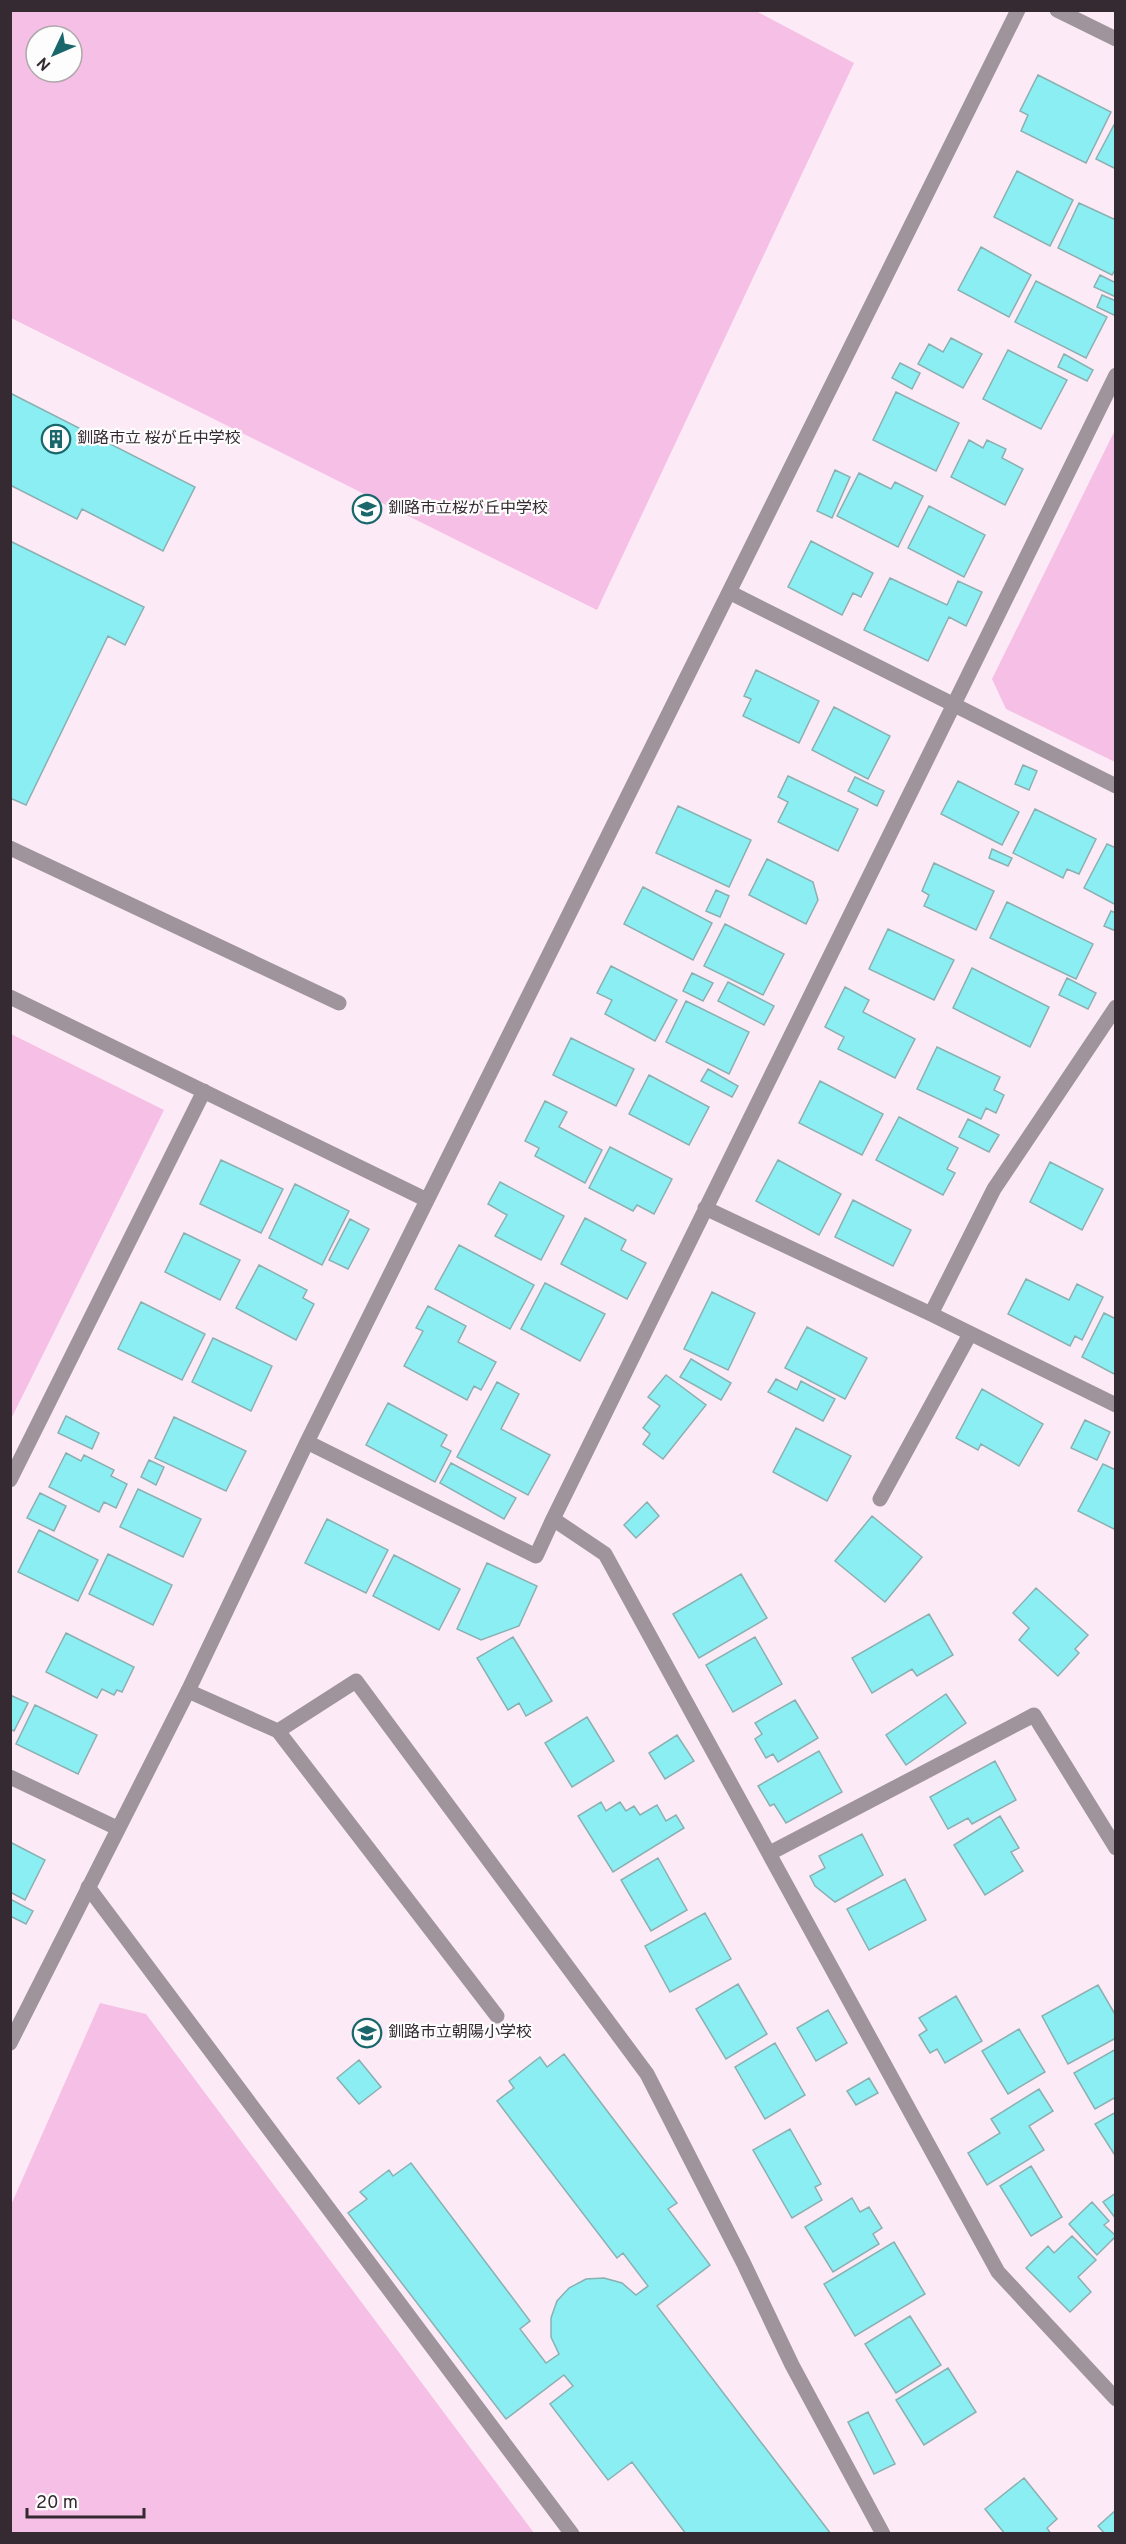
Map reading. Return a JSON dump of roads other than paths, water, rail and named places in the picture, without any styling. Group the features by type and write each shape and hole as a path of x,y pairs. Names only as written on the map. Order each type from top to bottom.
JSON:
{"street":[{"path":"10,2043 188,1691 307,1442 1018,10"},
{"path":"1057,10 1116,39"},
{"path":"307,1442 536,1556 953,702 1116,375"},
{"path":"729,592 953,702 1116,786"},
{"path":"10,848 339,1003"},
{"path":"10,997 427,1200"},
{"path":"931,1314 994,1189 1116,1007"},
{"path":"10,1480 204,1091"},
{"path":"705,1208 931,1314 1116,1405"},
{"path":"880,1499 970,1334"},
{"path":"553,1519 605,1554 998,2272 1116,2399"},
{"path":"278,1731 356,1681 647,2074 743,2262 792,2366 883,2534"},
{"path":"188,1691 278,1731 497,2016"},
{"path":"770,1853 1034,1715 1116,1848"},
{"path":"10,1777 117,1828"},
{"path":"88,1887 572,2534"}],"place":[{"name":"釧路市立 桜が丘中学校","path":"56,439"},
{"name":"釧路市立桜が丘中学校","path":"367,509"},
{"name":"釧路市立朝陽小学校","path":"367,2033"}]}
